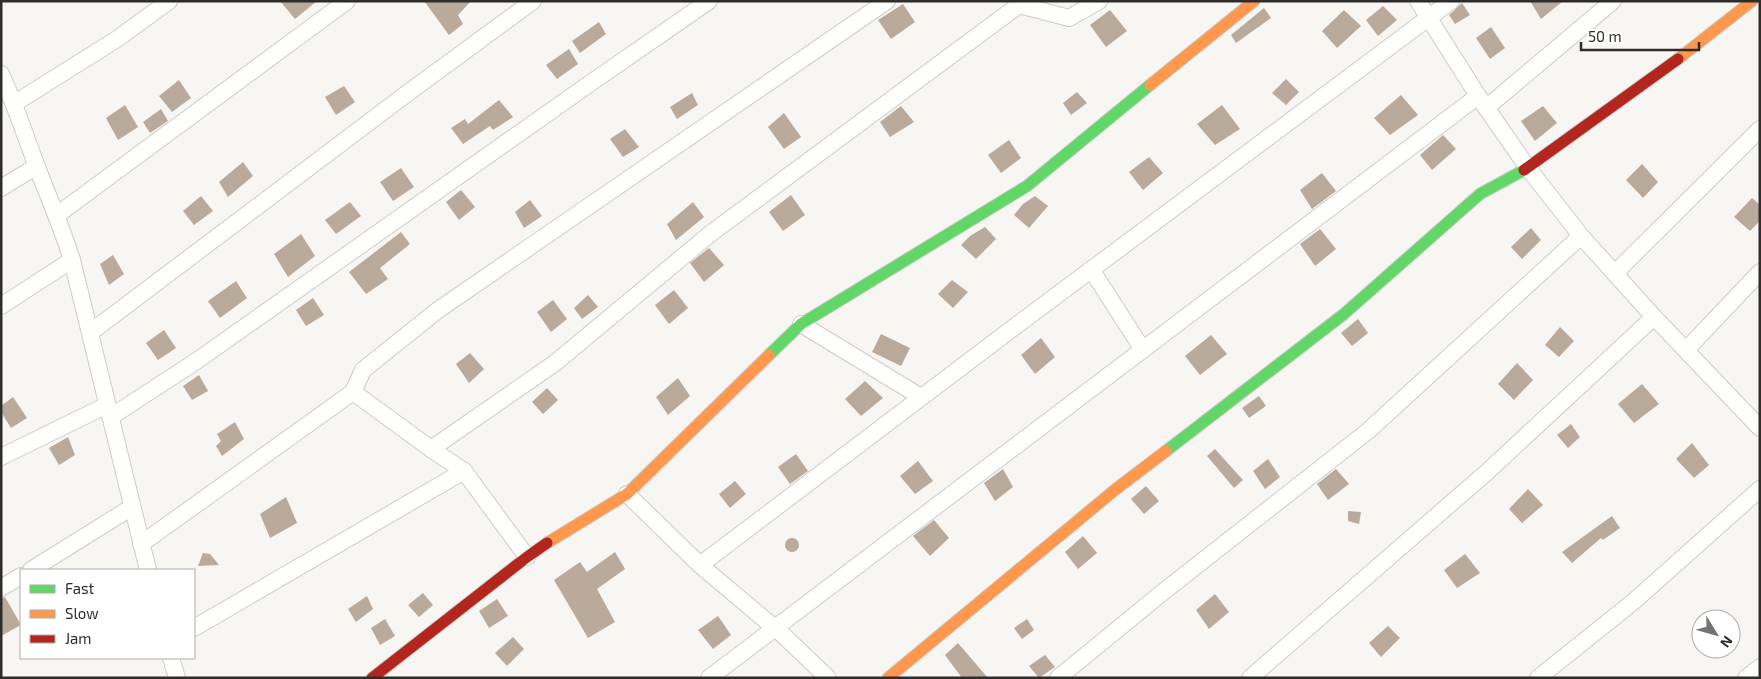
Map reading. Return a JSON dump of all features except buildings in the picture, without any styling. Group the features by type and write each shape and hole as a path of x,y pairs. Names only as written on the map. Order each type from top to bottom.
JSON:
{"street":[{"path":"15,103 117,39 169,1"},
{"path":"57,215 348,1"},
{"path":"91,332 397,100 533,1"},
{"path":"1,457 110,410 195,362 709,1"},
{"path":"141,544 353,392 362,370 438,310 887,1"},
{"path":"431,449 555,363 710,234 1019,5 1069,18 1099,1"},
{"path":"372,678 527,557 570,528 627,494 801,324 1026,186 1254,1"},
{"path":"1418,1 1482,102 1528,168 1581,236 1654,317 1760,428"},
{"path":"700,565 921,397 1451,1"},
{"path":"709,678 1143,350 1482,102 1613,1"},
{"path":"888,678 1116,489 1344,314 1480,194 1528,168 1704,40 1752,1"},
{"path":"1,74 15,103 72,260 148,569"},
{"path":"1615,273 1760,129"},
{"path":"1,188 37,166"},
{"path":"1058,678 1163,592 1368,430 1581,236"},
{"path":"1,306 72,260"},
{"path":"1092,269 1143,350"},
{"path":"1686,350 1760,272"},
{"path":"1250,678 1487,472 1654,317"},
{"path":"801,324 921,397"},
{"path":"353,392 464,471 527,557"},
{"path":"195,627 464,471"},
{"path":"1538,678 1633,602 1760,489"},
{"path":"627,494 700,565 775,629 828,678"},
{"path":"32,569 132,507"},
{"path":"1,588 20,577"},
{"path":"171,659 177,678"},
{"path":"1746,678 1760,667"}],"traffic: fast":[{"path":"769,355 801,324 1027,186 1150,85"},
{"path":"1166,451 1344,314 1480,194 1524,170"}],"traffic: slow":[{"path":"1150,85 1254,1"},
{"path":"1678,59 1752,1"},
{"path":"547,543 627,494 769,355"},
{"path":"888,678 1116,489 1166,451"}],"traffic: jam":[{"path":"1524,170 1678,59"},
{"path":"372,678 547,543"}]}
